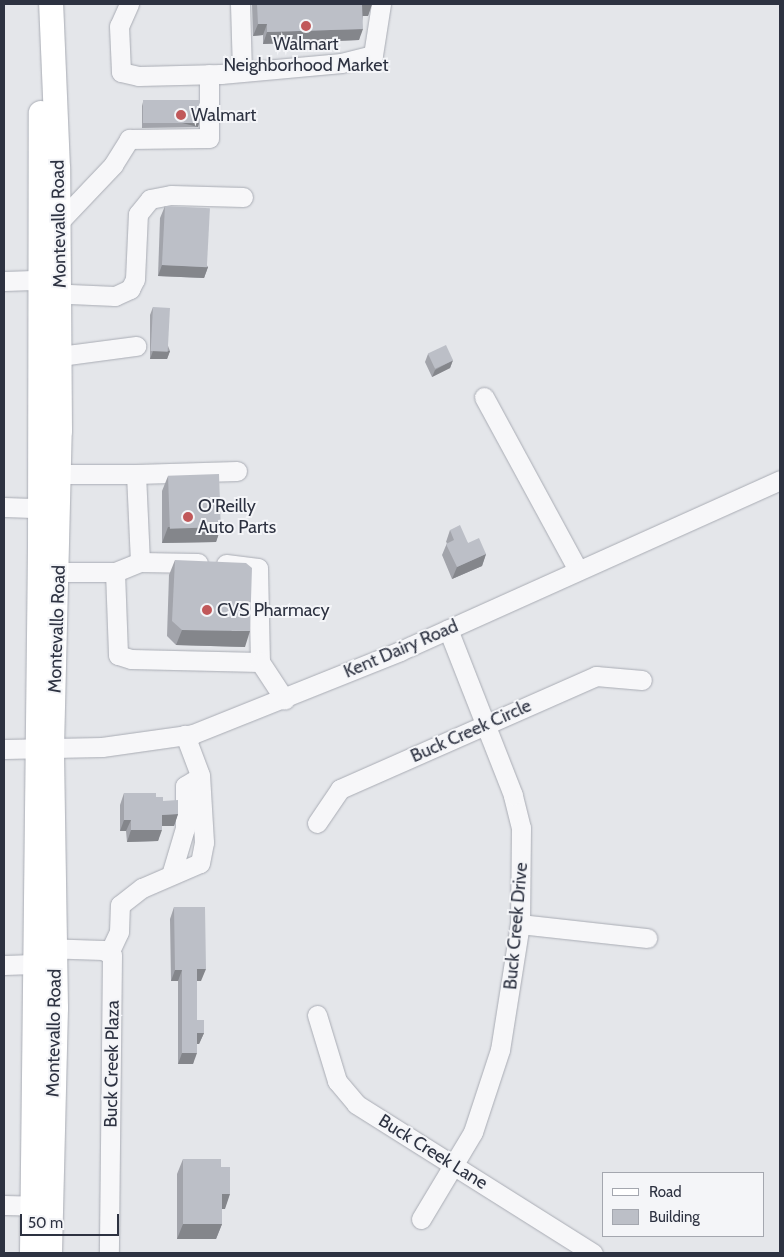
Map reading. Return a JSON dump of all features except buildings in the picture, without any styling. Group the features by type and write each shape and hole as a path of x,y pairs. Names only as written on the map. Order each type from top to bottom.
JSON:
{"main road":[{"name":"Montevallo Road","path":"32,1253 41,1206 41,954 45,748 40,508 47,289 40,130 46,4"},
{"name":"Montevallo Road","path":"45,748 58,572 60,474 60,356 47,289 59,222 51,4"},
{"name":"Montevallo Road","path":"41,1206 50,1253"}],"street":[{"path":"129,4 119,26 121,72 139,76 209,74 342,63 373,55 381,4"},
{"path":"240,4 242,71"},
{"path":"59,222 113,165 129,139 209,138 209,74"},
{"path":"4,281 47,289 116,296 130,289 135,279 138,214 150,199 171,195 243,197"},
{"path":"60,356 136,346"},
{"path":"484,397 578,570"},
{"path":"60,474 237,471"},
{"path":"136,474 140,562"},
{"name":"Kent Dairy Road","path":"4,749 102,747 185,735 284,700 448,629 780,480"},
{"path":"4,508 40,508"},
{"path":"58,572 115,572 140,562 215,563 258,568 260,662 284,700"},
{"path":"115,572 118,655 131,659 260,662"},
{"name":"Buck Creek Drive","path":"421,1219 474,1132 500,1050 520,924 521,828 513,795 448,629"},
{"name":"Buck Creek Circle","path":"317,823 340,789 596,676 642,680"},
{"path":"4,964 41,954 110,951 119,932 120,905 142,888 200,863 204,842 200,777 185,735"},
{"path":"520,924 647,938"},
{"name":"Buck Creek Plaza","path":"110,951 113,962 110,1253"},
{"name":"Buck Creek Lane","path":"318,1015 337,1081 356,1104 593,1253"},
{"path":"4,1205 41,1206"}],"place":[{"name":"Walmart Neighborhood Market","path":"306,26"},
{"name":"Walmart","path":"181,115"},
{"name":"O'Reilly Auto Parts","path":"188,517"},
{"name":"CVS Pharmacy","path":"207,610"}]}
